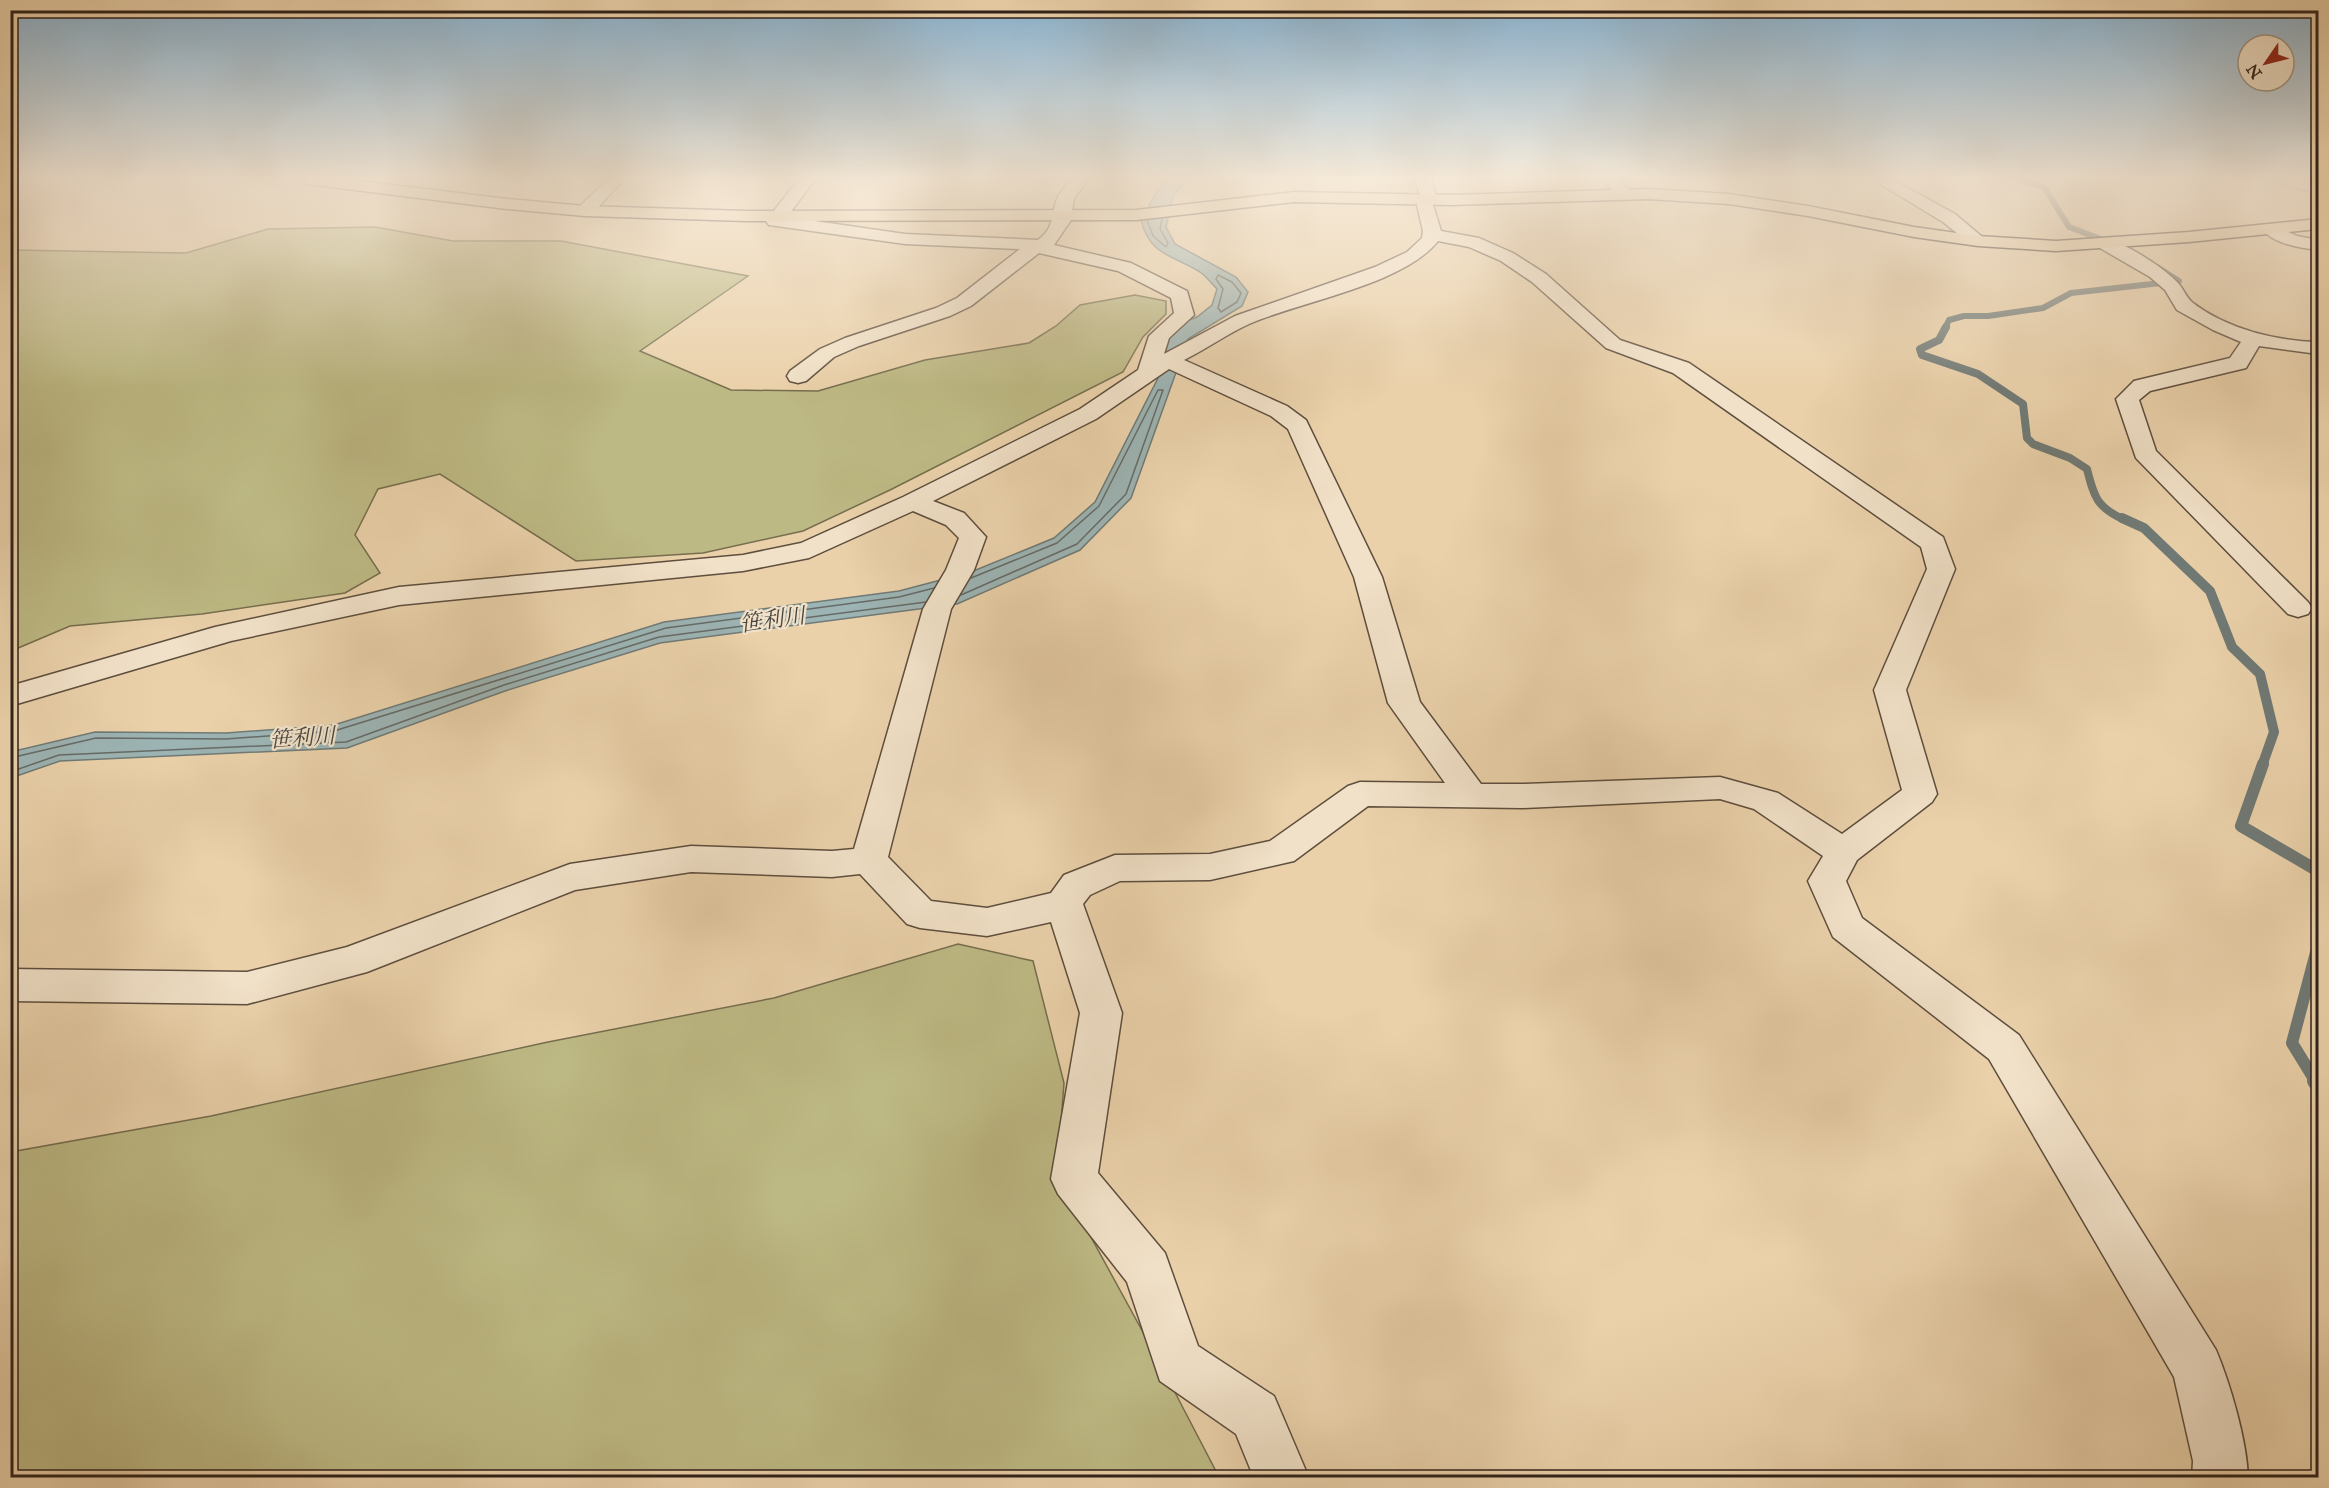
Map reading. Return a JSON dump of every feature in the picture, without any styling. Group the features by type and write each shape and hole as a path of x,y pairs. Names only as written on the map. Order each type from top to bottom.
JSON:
{"street":[{"path":"798,376 827,353 852,342 943,312 964,302 1000,272 1035,248"},
{"path":"1044,248 1124,267 1180,295 1184,315 1159,336 1170,365 1279,411 1298,425 1368,577 1404,703 1470,794"},
{"path":"10,696 225,633 399,596 743,563 809,550 912,502 1088,414 1263,311 1399,264 1422,248"},
{"path":"1487,248 1508,258 1539,278 1613,344 1681,368 1933,543 1941,569 1890,690 1920,794 1843,852 1827,881 1847,927 2004,1047 2198,1368 2220,1461 2220,1478"},
{"path":"2118,248 2167,282 2184,306 2220,326 2253,339 2319,348"},
{"path":"2253,339 2238,363 2142,386 2127,399 2145,453 2298,608"},
{"path":"869,861 937,609 960,570 973,537 956,519 912,502"},
{"path":"869,861 920,914 987,922 1045,910 1064,903 1077,885 1116,868 1210,867 1281,852 1360,794 1523,796 1720,788 1766,801 1843,852"},
{"path":"10,985 247,988 353,961 570,877 691,859 832,864 869,861"},
{"path":"1064,903 1101,1013 1074,1179 1148,1270 1178,1363 1255,1415 1282,1478"}],"shaded area":[{"path":"202,248 601,248 748,276 640,351 731,390 818,391 925,360 1029,343 1056,326 1080,305 1135,295 1166,301 1166,314 1143,337 1123,372 890,490 803,531 703,553 576,561 440,474 378,489 355,535 380,573 345,593 202,614 70,626 11,651 11,250 186,253"},
{"path":"958,944 1033,961 1064,1083 1057,1175 1219,1477 11,1478 11,1152 211,1116 548,1042 774,998"}],"water":[{"name":"笹利川","path":"1158,248 1183,248 1236,277 1248,292 1242,306 1188,339 1131,498 1080,550 957,604 660,643 505,691 347,748 60,761 11,778 10,752 95,732 226,733 334,725 664,622 899,591 971,572 1054,538 1095,502 1158,378 1169,331 1176,325 1197,317 1212,305 1217,289 1207,278"}],"waterway":[{"path":"1945,328 1949,320 1964,316 1988,316 2043,308 2071,293 2179,281 2157,267"},
{"path":"1946,327 1939,340 1920,349 1922,355 1978,374 2023,404 2027,438 2033,444 2070,458 2087,469 2098,500 2108,511 2125,520"},
{"path":"2122,518 2144,528 2210,591 2232,647 2260,674 2274,732 2262,766"},
{"path":"2263,764 2241,826 2318,871"},
{"path":"2316,1082 2292,1043 2318,945"},
{"path":"2315,1081 2318,1085"}]}
